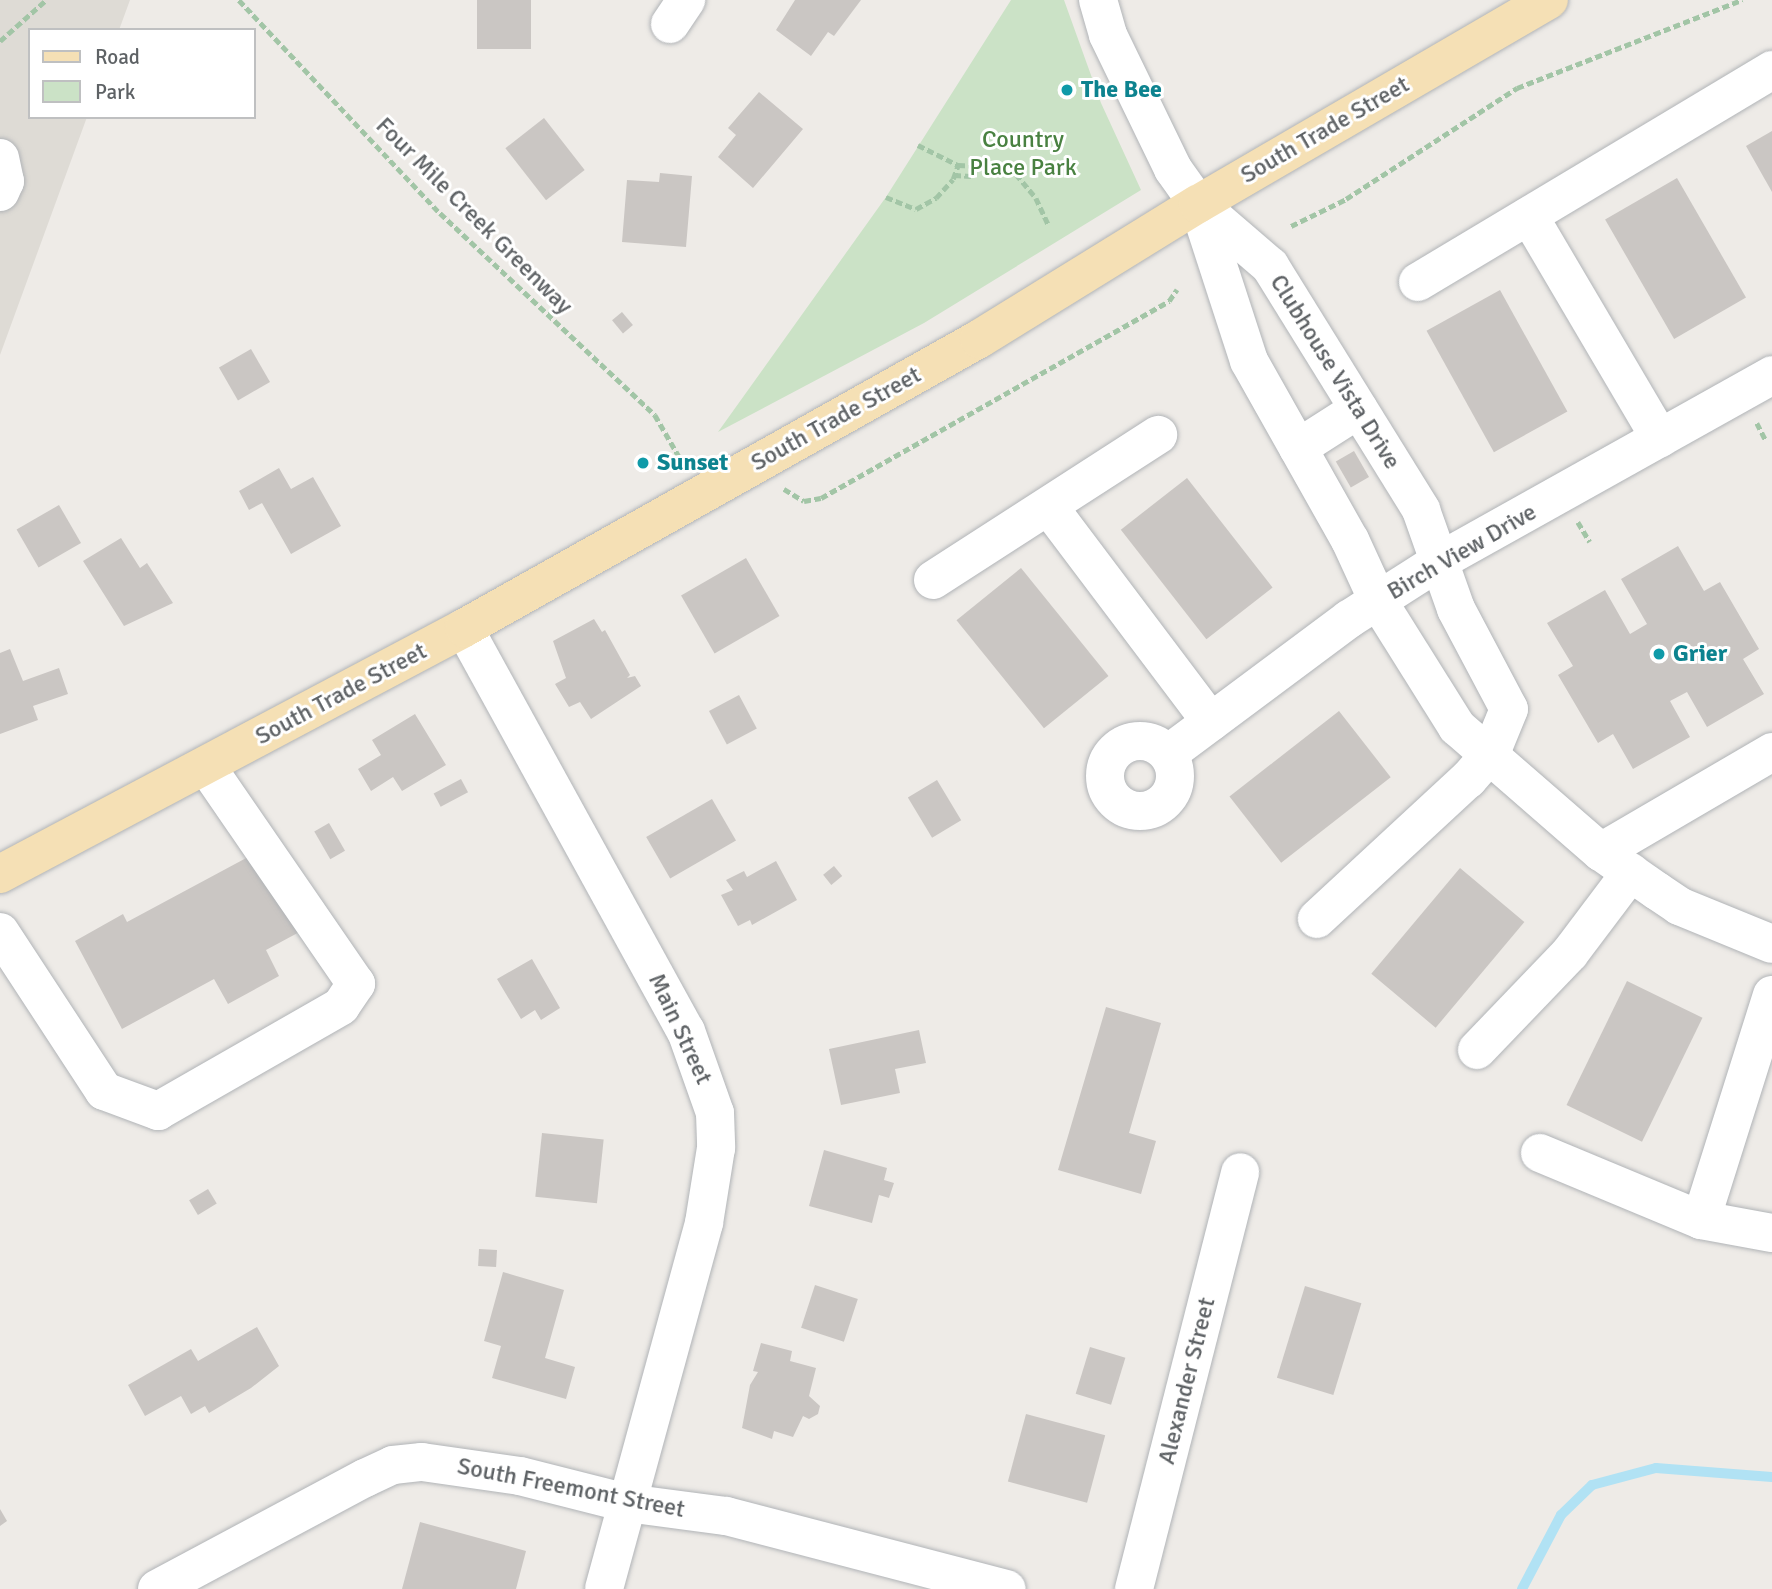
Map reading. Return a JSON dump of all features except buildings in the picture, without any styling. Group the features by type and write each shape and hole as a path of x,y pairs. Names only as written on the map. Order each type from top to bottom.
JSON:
{"main road":[{"name":"South Trade Street","path":"0,874 207,767 464,628 979,339 1198,204 1549,0"}],"street":[{"path":"1097,0 1108,35 1158,139 1198,204 1249,361 1350,540 1378,601 1457,727 1491,753 1616,862 1679,906 1772,944"},
{"path":"1418,282 1772,70"},
{"path":"0,158 5,181 0,192"},
{"name":"Clubhouse Vista Drive","path":"1198,204 1270,266 1421,510 1456,609 1509,709 1491,753"},
{"path":"1529,216 1660,438"},
{"name":"Birch View Drive","path":"1168,754 1378,601 1438,562 1772,374"},
{"path":"1298,448 1359,409"},
{"path":"933,580 1158,435"},
{"path":"1049,507 1211,722"},
{"name":"Main Street","path":"464,628 686,1031 715,1113 716,1148 704,1223 604,1589"},
{"path":"1477,1050 1570,953 1616,862 1772,752"},
{"path":"1317,919 1491,753"},
{"path":"0,932 104,1091 158,1111 341,1006 356,984 207,767"},
{"path":"1702,1220 1772,995"},
{"path":"1540,1153 1702,1220 1772,1233"},
{"name":"Alexander Street","path":"1133,1589 1240,1172"},
{"name":"South Freemont Street","path":"157,1589 393,1465 449,1463 627,1503 726,1517 1007,1589"}],"path":[{"path":"0,41 46,0"},
{"name":"Four Mile Creek Greenway","path":"239,0 467,240 647,407 681,459"},
{"path":"1291,226 1346,199 1517,88 1742,0"},
{"path":"918,145 958,165 1002,167 1016,174 1036,198 1048,224"},
{"path":"886,197 916,209 936,198 954,175 958,165"},
{"path":"954,175 971,176 975,165"},
{"path":"774,479 804,501 821,498 1169,301 1177,289"}],"shaded area":[{"path":"0,0 130,0 120,28 28,28 28,119 86,119 0,355"}],"green space":[{"name":"Country Place Park","path":"1011,0 1064,0 1101,103 1141,190 924,323 718,432 886,197"}],"waterway":[{"path":"1522,1589 1561,1515 1592,1485 1656,1468 1772,1477"}],"place":[{"name":"The Bee","path":"1067,90"},
{"name":"Sunset","path":"643,463"},
{"name":"Grier","path":"1659,654"}]}
